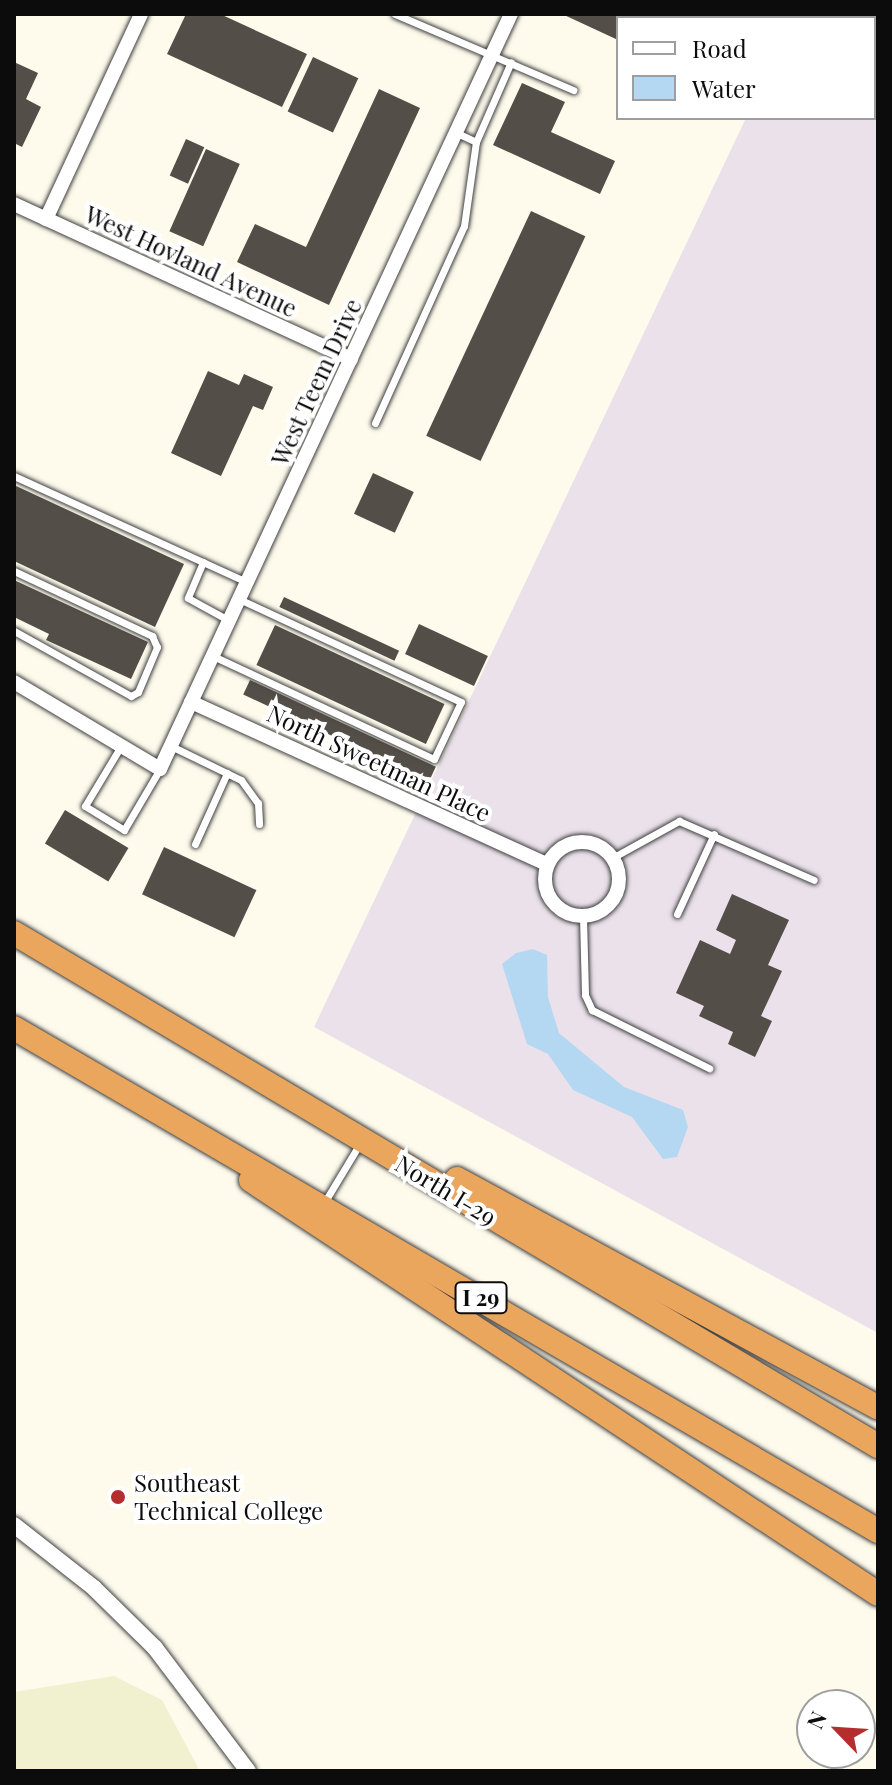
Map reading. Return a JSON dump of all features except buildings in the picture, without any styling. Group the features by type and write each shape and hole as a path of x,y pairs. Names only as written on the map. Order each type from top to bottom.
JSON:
{"highway":[{"name":"North I-29","path":"14,933 878,1446"},
{"name":"I 29","path":"14,1028 323,1204 878,1531"},
{"path":"229,1058 878,1408"},
{"path":"82,1068 878,1594"}],"street":[{"path":"46,219 141,14"},
{"name":"West Teem Drive","path":"160,769 511,14"},
{"name":"West Hovland Avenue","path":"14,204 351,359"},
{"path":"14,682 160,769"},
{"name":"North Sweetman Place","path":"191,702 548,865"},
{"path":"575,843 599,846 612,858 619,875 614,899 595,914 583,917 571,915 551,900 545,877 548,865 575,843"},
{"path":"14,1525 94,1588 155,1648 248,1771"}],"lane":[{"path":"395,14 493,53 573,90"},
{"path":"375,423 464,226 476,142 511,62"},
{"path":"457,133 476,142"},
{"path":"14,476 247,582"},
{"path":"203,562 188,598 229,621"},
{"path":"14,571 152,636 157,647 138,692 131,696 14,631"},
{"path":"213,656 434,759 461,702 239,599"},
{"path":"121,746 85,806 124,830 160,769"},
{"path":"171,746 227,773 253,791 259,824"},
{"path":"195,844 227,773"},
{"path":"612,858 668,822 687,822 814,880"},
{"path":"677,914 714,834"},
{"path":"583,917 585,995 592,1010 709,1068"},
{"path":"323,1204 362,1139"}],"shaded area":[{"path":"878,14 878,1333 314,1027 745,120 876,120 876,16 794,16"}],"green space":[{"path":"114,1676 162,1700 200,1771 14,1771 14,1692"}],"water":[{"path":"533,949 547,955 548,997 559,1033 624,1087 683,1110 688,1127 677,1157 663,1159 632,1117 573,1090 548,1054 527,1044 502,964 516,953"}],"place":[{"name":"Southeast Technical College","path":"118,1497"}]}
